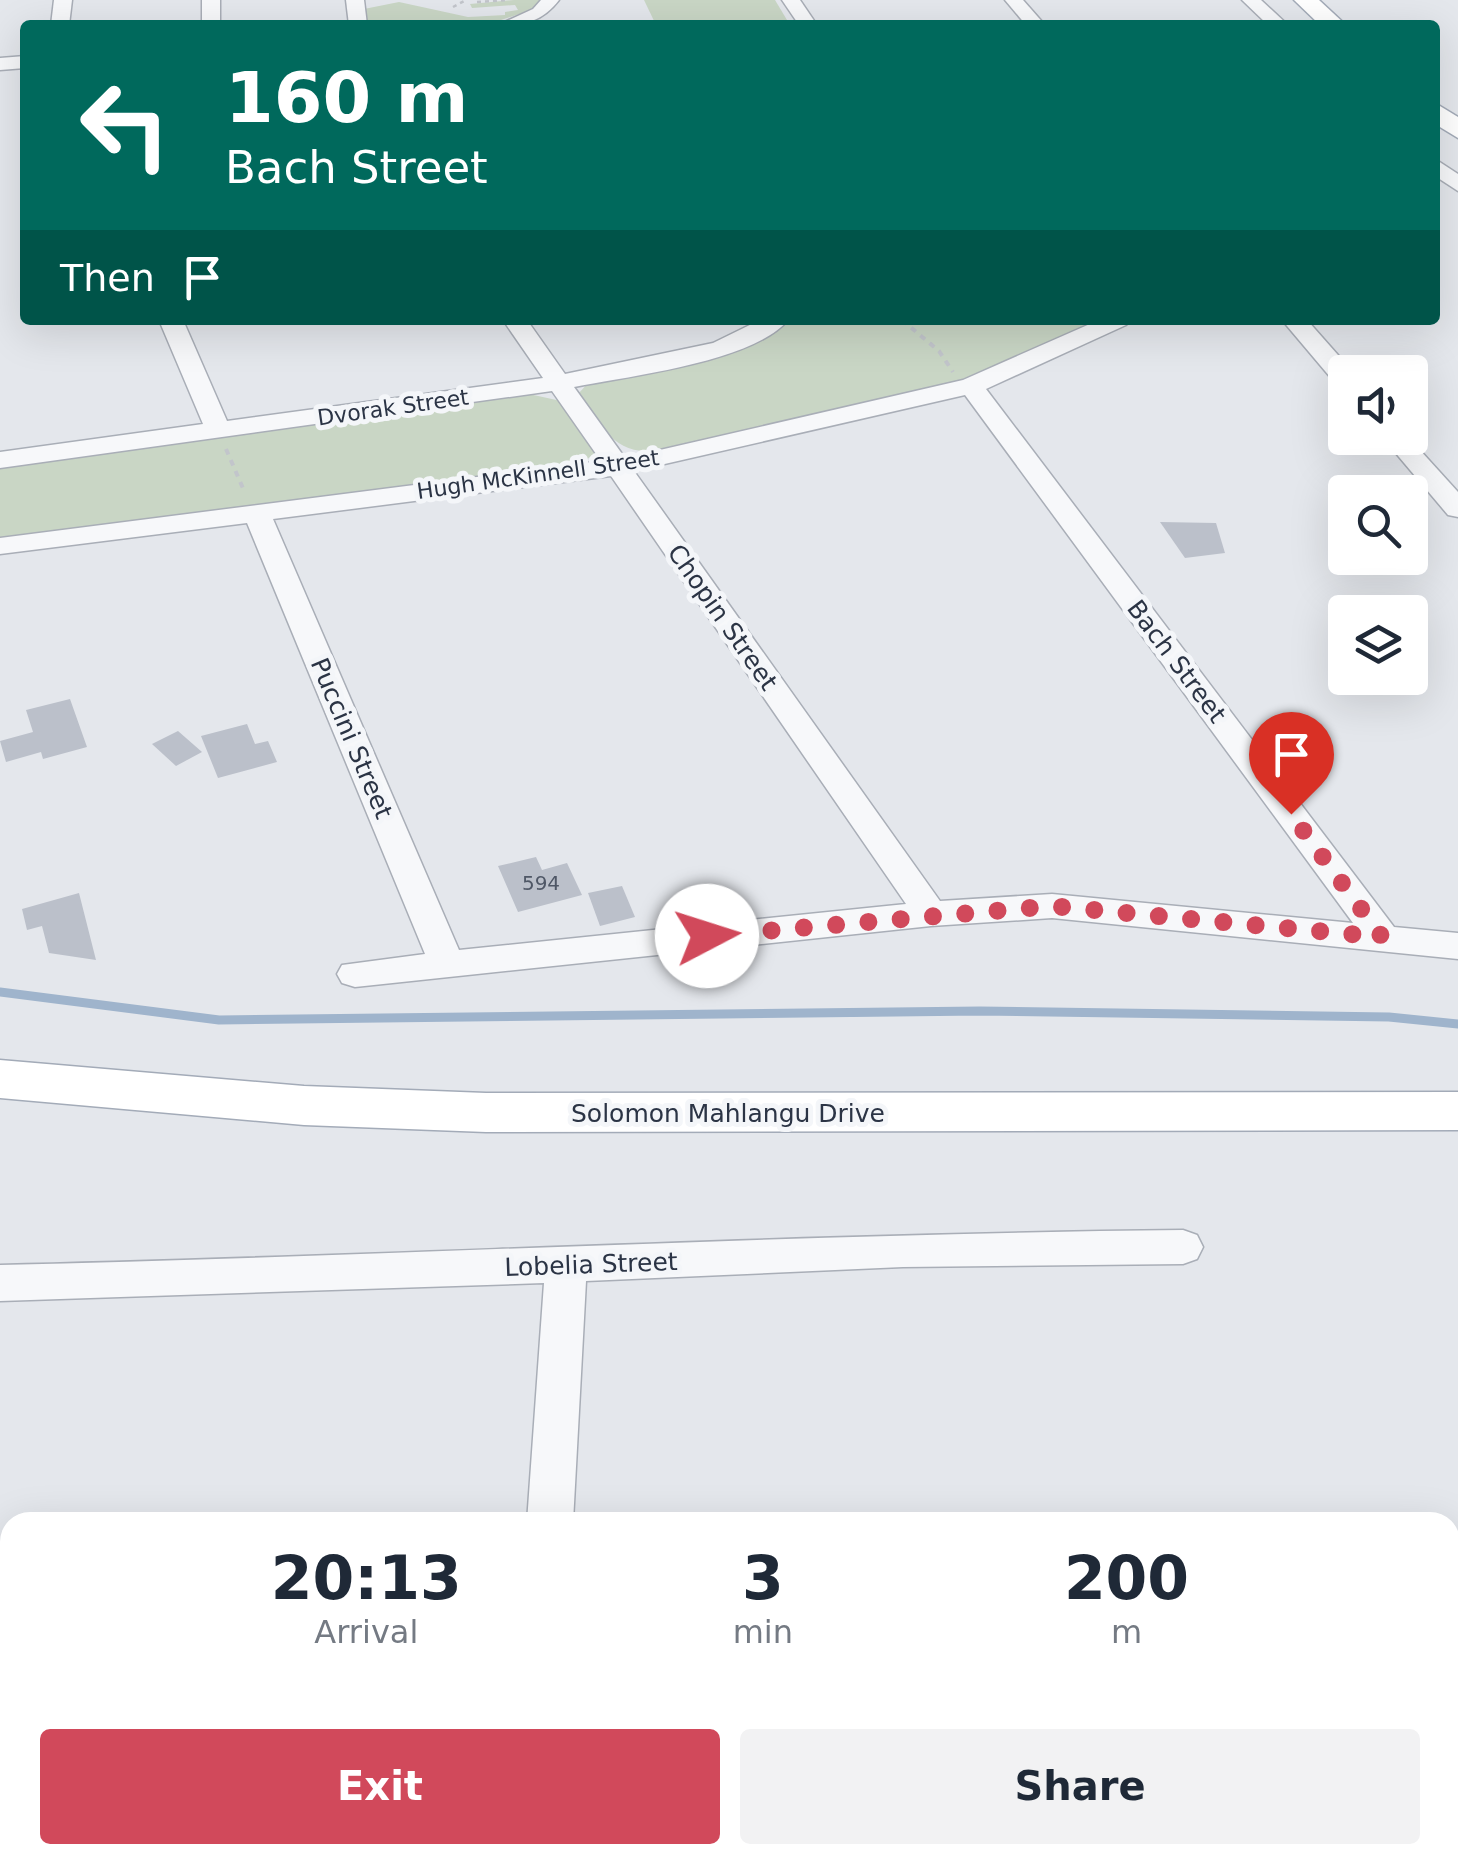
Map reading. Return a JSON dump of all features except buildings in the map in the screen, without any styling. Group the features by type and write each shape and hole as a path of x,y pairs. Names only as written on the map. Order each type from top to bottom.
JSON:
{"main road":[{"path":"1304,0 1328,20"},
{"name":"Solomon Mahlangu Drive","path":"0,1078 345,1108 828,1115 1237,1108 1458,1112"}],"street":[{"path":"520,20 539,13 550,0"},
{"path":"1014,0 1032,20"},
{"path":"1251,0 1273,20"},
{"path":"173,325 219,431"},
{"name":"Chopin Street","path":"518,325 931,914"},
{"name":"Dvorak Street","path":"0,460 558,383 720,348 746,339 768,325"},
{"name":"Hugh McKinnell Street","path":"0,546 618,467 971,386 1107,325"},
{"path":"1298,325 1328,359"},
{"name":"Bach Street","path":"971,386 1382,937"},
{"path":"1411,455 1458,509"},
{"name":"Puccini Street","path":"258,513 446,962"},
{"path":"355,974 931,914 1077,907 1458,946"},
{"name":"Lobelia Street","path":"0,1284 904,1250 1182,1247"},
{"path":"551,1512 566,1264"}],"path":[{"path":"453,7 471,1 508,0"},
{"path":"908,325 940,351 954,374 971,386"},
{"path":"219,431 234,475 258,513"}],"green space":[{"path":"542,0 537,8 501,20 365,20 364,9 399,2 468,17 505,15 518,10 515,5 472,8 470,4"},
{"path":"644,0 775,0 787,20 654,20"},
{"path":"781,325 1092,325 963,381 650,451 625,447 616,441 579,393 588,383 748,347"},
{"path":"529,394 561,401 596,452 578,467 0,539 0,466"}],"waterway":[{"path":"0,992 219,1020 980,1011 1389,1017 1458,1024"}],"route":[{"path":"707,936 1052,906 1382,937 1291,814"}]}
